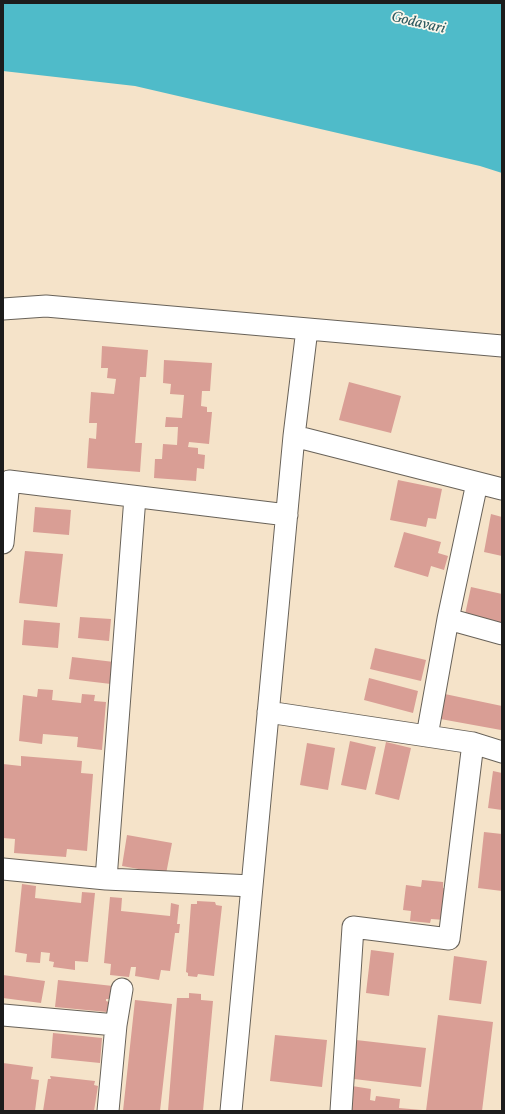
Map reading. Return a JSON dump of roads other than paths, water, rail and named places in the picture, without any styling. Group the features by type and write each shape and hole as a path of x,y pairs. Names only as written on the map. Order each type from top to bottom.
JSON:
{"street":[{"path":"3,309 46,306 502,346"},
{"path":"231,1111 294,436 307,329"},
{"path":"294,436 502,489"},
{"path":"3,542 9,481 287,516"},
{"path":"427,736 448,619 477,483"},
{"path":"106,879 135,497"},
{"path":"448,619 502,634"},
{"path":"268,712 473,743 502,752"},
{"path":"341,1111 353,928 449,939 473,743"},
{"path":"3,869 106,879 252,886"},
{"path":"108,1111 116,1025 122,989"},
{"path":"3,1015 116,1025"}],"water":[{"name":"Godavari","path":"3,3 502,3 502,173 480,166 135,86 3,71"}]}
